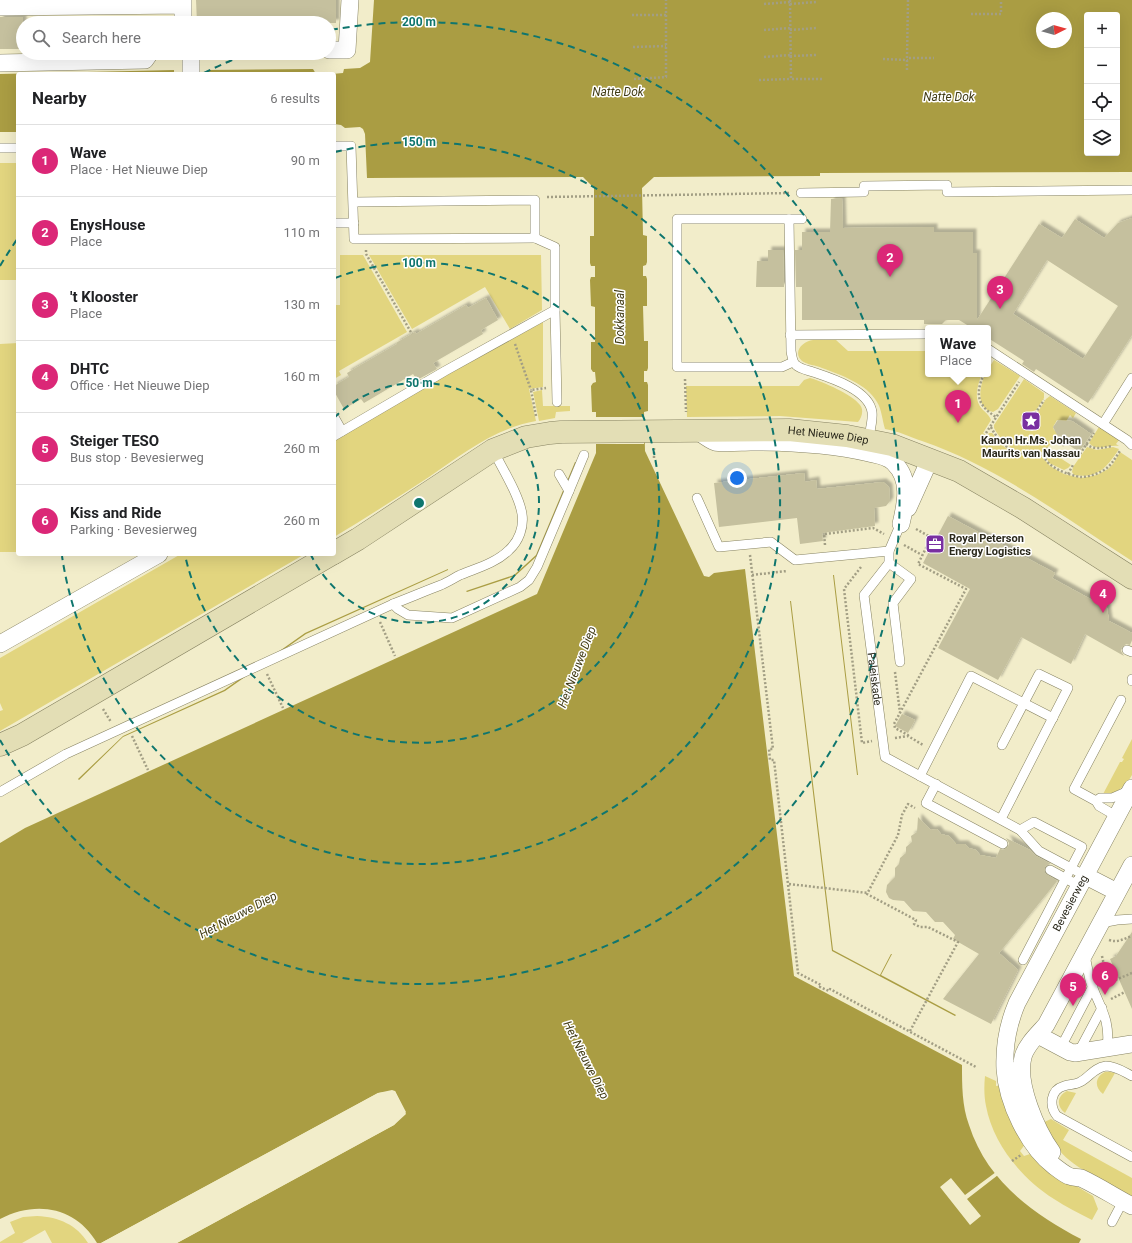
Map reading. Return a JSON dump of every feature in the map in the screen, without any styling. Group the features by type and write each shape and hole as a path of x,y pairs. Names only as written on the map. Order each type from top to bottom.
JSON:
{"street":[{"path":"336,50 347,50 350,0"},
{"path":"0,7 183,3 183,16"},
{"path":"0,63 145,60"},
{"path":"191,60 191,72"},
{"path":"691,424 715,442 788,442 818,444 865,452 888,458 896,465 906,484 906,499 900,527"},
{"name":"Het Nieuwe Diep","path":"336,551 493,450 519,440 540,434 556,432 644,431 691,424 826,433 868,440 892,446 930,459 959,471 989,487 1132,578"},
{"path":"900,527 930,459"},
{"path":"0,644 155,556"},
{"name":"Het Nieuwe Diep","path":"8,746 49,725 328,556"},
{"name":"Bevesierweg","path":"1127,1204 1080,1178 1069,1176 1046,1160 1021,1124 1010,1094 1005,1071 1005,1048 1010,1020 1078,872 1115,819 1132,788"},
{"name":"Bevesierweg","path":"1080,1178 1053,1153 1042,1138 1024,1090 1021,1074 1023,1057 1046,1025 1085,953 1109,922 1117,892 1132,865"},
{"path":"1078,872 1117,892"},
{"path":"1010,1020 1014,1032 1020,1036 1026,1038 1038,1035 1070,1052 1078,1053 1132,1044"}],"lane":[{"path":"336,146 352,146 354,239 535,238 555,247 557,402"},
{"path":"0,148 16,148"},
{"path":"801,193 864,192 864,186 947,185 947,192 1132,190"},
{"path":"353,202 535,200 535,238"},
{"path":"793,362 782,367 677,367 677,219 802,219"},
{"path":"789,219 790,351 793,362 796,366 802,369 826,376 858,392 866,400 872,412 868,440"},
{"path":"336,223 354,223"},
{"path":"336,435 445,371 555,310"},
{"path":"790,335 925,334"},
{"path":"991,351 1128,440 1132,445"},
{"path":"1102,423 1132,378"},
{"path":"336,421 342,432"},
{"path":"0,792 66,754 128,727 393,604 444,584 505,554 515,543 522,527 522,516 521,508 493,450"},
{"path":"393,604 408,615 452,618 520,587 529,580 537,567 584,455"},
{"path":"559,474 569,491"},
{"path":"697,498 718,547 772,542 795,560 888,551"},
{"path":"900,527 888,551 889,563 911,579 893,603 900,662"},
{"name":"Paleiskade","path":"889,563 864,595 884,757 1020,830 1039,851 1078,872"},
{"path":"1001,819 1068,688 1040,674 1002,745"},
{"path":"920,776 971,676 1053,718"},
{"path":"1115,819 1111,813 1098,806 1096,801 1074,789 1121,700"},
{"path":"936,784 926,803 1003,844"},
{"path":"1096,801 1100,798 1112,798 1132,788"},
{"path":"1020,830 1034,822 1082,847 1078,872 1074,883 1050,870"},
{"path":"1023,960 1066,878 1078,872"},
{"path":"1109,922 1132,919"},
{"path":"1085,953 1090,981 1102,1008 1108,1031 1107,1049"},
{"path":"1061,1047 1093,986"},
{"path":"1078,1053 1102,1008"},
{"path":"1132,1076 1112,1067 1106,1066 1098,1068 1080,1082 1063,1086 1058,1089 1052,1097 1054,1112 1058,1116 1132,1158"},
{"path":"1112,1222 1127,1204"}],"path":[{"path":"634,79 666,77 666,0"},
{"path":"907,72 908,0"},
{"path":"971,14 1001,14 1001,0"},
{"path":"790,2 791,79"},
{"path":"764,4 816,2"},
{"path":"632,15 666,15"},
{"path":"764,30 817,28"},
{"path":"633,47 666,46"},
{"path":"764,57 817,55"},
{"path":"883,59 934,58"},
{"path":"758,80 823,79"},
{"path":"535,200 541,197 801,193"},
{"path":"366,239 366,254 412,334"},
{"path":"511,335 531,390 538,421"},
{"path":"986,433 1025,373"},
{"path":"983,377 978,392 980,403 983,408 996,417"},
{"path":"531,390 557,388"},
{"path":"685,389 691,424"},
{"path":"1033,417 1051,390"},
{"path":"1029,414 1033,417 1037,419 1038,422 1033,429 1030,430 1022,425 1022,422 1027,415 1029,414"},
{"path":"1080,454 1102,423"},
{"path":"990,426 1000,441 1014,452 1030,456 1044,454 1048,448"},
{"path":"1044,454 1044,457 1049,464 1068,474 1084,477 1100,473 1111,465 1121,449 1112,446 1093,448 1086,444"},
{"path":"654,450 654,458"},
{"path":"1068,474 1072,465"},
{"path":"908,736 895,728 894,724 966,590 918,564 932,538 919,530"},
{"path":"748,544 773,749 769,749 770,760 774,760 798,973 821,984 820,987 829,991 830,989 976,1067"},
{"path":"375,613 395,656"},
{"path":"262,664 282,708"},
{"path":"102,708 111,722"},
{"path":"128,727 148,770"},
{"path":"868,893 898,835 902,815 908,804 919,810"},
{"path":"789,884 868,893 867,894 916,920 914,924 920,927 928,927 958,942 910,1031"},
{"path":"1105,946 1109,922"},
{"path":"1103,951 1102,959 1108,983 1132,973"},
{"path":"1012,1161 1022,1154"}],"shaded area":[{"path":"0,163 16,163 16,280 0,280"},
{"path":"340,255 363,255 407,332 339,371 341,375 336,378 336,305 340,305"},
{"path":"369,255 541,255 542,310 510,329 485,287 412,329"},
{"path":"543,322 543,387 529,389 536,421 507,429 480,443 336,536 336,440 447,375"},
{"path":"836,340 848,351 925,351 925,377 981,377 977,388 978,402 991,420 983,433 987,436 989,433 992,433 1004,447 1019,455 1029,457 1041,456 1050,466 1064,474 1081,478 1097,475 1108,469 1113,464 1120,452 1132,460 1132,561 1004,479 950,452 885,429 879,405 867,390 845,377 806,363 799,358 798,351 802,345 809,341"},
{"path":"16,343 16,552 0,552 0,344"},
{"path":"994,360 1020,376 998,409 993,412 987,410 983,406 980,396 984,377 991,377 991,364"},
{"path":"810,378 837,389 856,401 860,405 862,411 858,422 780,416 687,417 686,386 799,386 804,380"},
{"path":"1024,379 1044,393 1044,398 1036,410 1026,414 1020,422 1021,425 1030,431 1033,431 1039,422 1038,412 1046,399 1050,396 1076,413 1073,418 1070,415 1065,423 1057,420 1053,427 1054,430 1059,433 1046,449 1033,455 1020,453 1013,449 1002,439 994,428 994,425"},
{"path":"542,390 543,406 570,406 570,411 556,412 555,418 539,421 533,392"},
{"path":"1099,427 1119,440 1116,444 1119,446 1092,446 1089,443"},
{"path":"1087,447 1097,450 1113,447 1119,449 1106,466 1096,473 1082,476 1074,475 1072,472 1073,467"},
{"path":"1048,450 1071,465 1064,470 1049,463 1046,456"},
{"path":"178,556 302,556 0,731 0,711 3,710 0,703 0,658"},
{"path":"1132,739 1132,775 1127,783 1116,792 1102,796 1120,762 1124,759 1122,758"},
{"path":"1105,1072 1115,1073 1103,1094 1098,1088 1097,1082 1099,1077"},
{"path":"985,1076 996,1081 996,1086 1003,1085 1026,1143 1020,1151 1024,1156 1033,1153 1066,1180 1093,1196 1098,1209 1092,1220 1063,1205 1042,1191 1020,1171 1002,1147 995,1134 986,1106 984,1087"},
{"path":"1067,1091 1076,1093 1065,1113 1060,1107 1059,1101 1061,1096"},
{"path":"1051,1119 1069,1130 1063,1140 1132,1178 1132,1197 1083,1170 1066,1157 1054,1144 1042,1123"},
{"path":"37,1216 53,1218 67,1223 78,1231 88,1243 52,1243 45,1230 22,1243 0,1243 15,1233 10,1222 23,1217"}],"water":[{"path":"374,0 1132,0 1132,172 820,173 820,176 654,177 642,188 643,235 647,236 647,262 646,265 643,266 643,276 646,276 647,279 647,306 643,306 644,341 648,341 648,368 647,371 644,371 644,382 647,382 648,385 648,411 644,412 645,451 704,576 709,577 714,573 745,569 794,976 962,1065 963,1095 967,1118 977,1145 987,1163 999,1179 1013,1193 1045,1218 1081,1239 1079,1243 177,1243 394,1125 406,1114 395,1091 378,1093 101,1243 97,1243 78,1221 54,1210 27,1210 14,1213 0,1219 0,843 25,828 537,594 596,453 596,412 592,412 591,386 596,382 595,372 591,369 591,342 595,342 595,307 591,306 590,280 591,277 595,277 595,266 591,266 590,263 590,236 594,236 594,188 583,177 367,178 365,134 363,129 360,127 345,128 341,125 336,124 336,74 343,73 344,69 360,68 370,62"},
{"path":"313,69 315,72 208,72 208,70"},
{"path":"174,70 174,72 87,72"},
{"path":"0,74 16,74 16,132 0,132"},
{"path":"575,462 537,556 515,576 467,592 466,591 514,575 536,555"},
{"path":"448,569 306,634 225,691 123,737 79,780 78,779 123,736 224,690 305,633"},
{"path":"834,575 858,775 857,775"},
{"path":"790,601 833,950 880,975 892,954 881,975 956,1015 955,1016 832,951"}],"pier":[{"path":"596,417 644,417 644,444 596,444"},
{"path":"392,1090 395,1091 406,1112 394,1125 177,1243 175,1243 393,1124 404,1112 393,1093 378,1095 105,1243 101,1243 378,1093"},
{"path":"996,1172 998,1175 967,1199 981,1216 970,1225 940,1187 951,1178 965,1195"}],"building":[{"path":"196,0 336,0 336,16 197,16"},
{"path":"0,17 16,17 16,49 0,49"},
{"path":"842,198 843,228 934,227 934,232 973,232 973,253 977,253 977,320 1039,224 1062,238 1075,219 1104,238 1118,223 1132,218 1132,335 1088,403 1036,369 1034,372 1022,364 1024,361 991,340 991,325 967,325 959,320 946,320 942,324 924,324 924,320 802,320 802,287 796,287 795,250 802,250 802,232 830,232 831,199","holes":["1047,260 1118,306 1083,359 1013,314"]},
{"path":"768,250 783,250 784,287 756,287 757,261 768,261"},
{"path":"486,298 498,320 481,330 483,334 433,363 437,369 417,380 413,374 364,403 361,399 344,409 336,395 336,385 349,377 347,373 415,332 416,334 466,305 468,308"},
{"path":"1058,420 1072,421 1091,434 1079,452 1066,443 1063,447 1053,427"},
{"path":"804,473 805,482 816,480 817,489 883,482 889,487 890,501 886,506 874,508 875,526 822,533 823,541 800,544 797,518 719,527 714,483"},
{"path":"948,516 1055,573 1052,578 1094,601 1104,604 1107,608 1109,621 1132,633 1130,645 1126,644 1121,648 1124,656 1085,634 1071,664 1021,637 998,680 938,648 970,589 923,563"},
{"path":"902,714 915,720 908,733 895,726"},
{"path":"918,817 931,830 937,829 941,834 949,836 956,844 965,844 969,848 976,850 980,855 996,858 1000,849 1004,850 1008,847 1009,843 1006,838 1030,850 1036,856 1051,864 1045,867 1045,873 1057,881 999,953 1018,970 991,1024 943,999 979,954 953,939 955,935 943,922 935,922 926,912 913,911 904,901 889,898 886,892 887,885 895,877 895,868 899,864 900,858 906,853 906,847 912,842 911,836 917,832"},
{"path":"1132,932 1132,1009 1110,959 1116,956"}],"place":[{"name":"EnysHouse","path":"890,277"},
{"name":"'t Klooster","path":"1000,309"},
{"name":"Kanon Hr.Ms. Johan Maurits van Nassau","path":"1031,421"},
{"name":"Wave","path":"958,423"},
{"name":"Royal Peterson Energy Logistics","path":"935,544"},
{"name":"DHTC","path":"1103,613"},
{"name":"Kiss and Ride","path":"1105,995"},
{"name":"Steiger TESO","path":"1073,1006"}],"water label":[{"name":"Natte Dok","path":"618,92"},
{"name":"Natte Dok","path":"949,97"},
{"name":"Dokkanaal","path":"620,317"}]}
